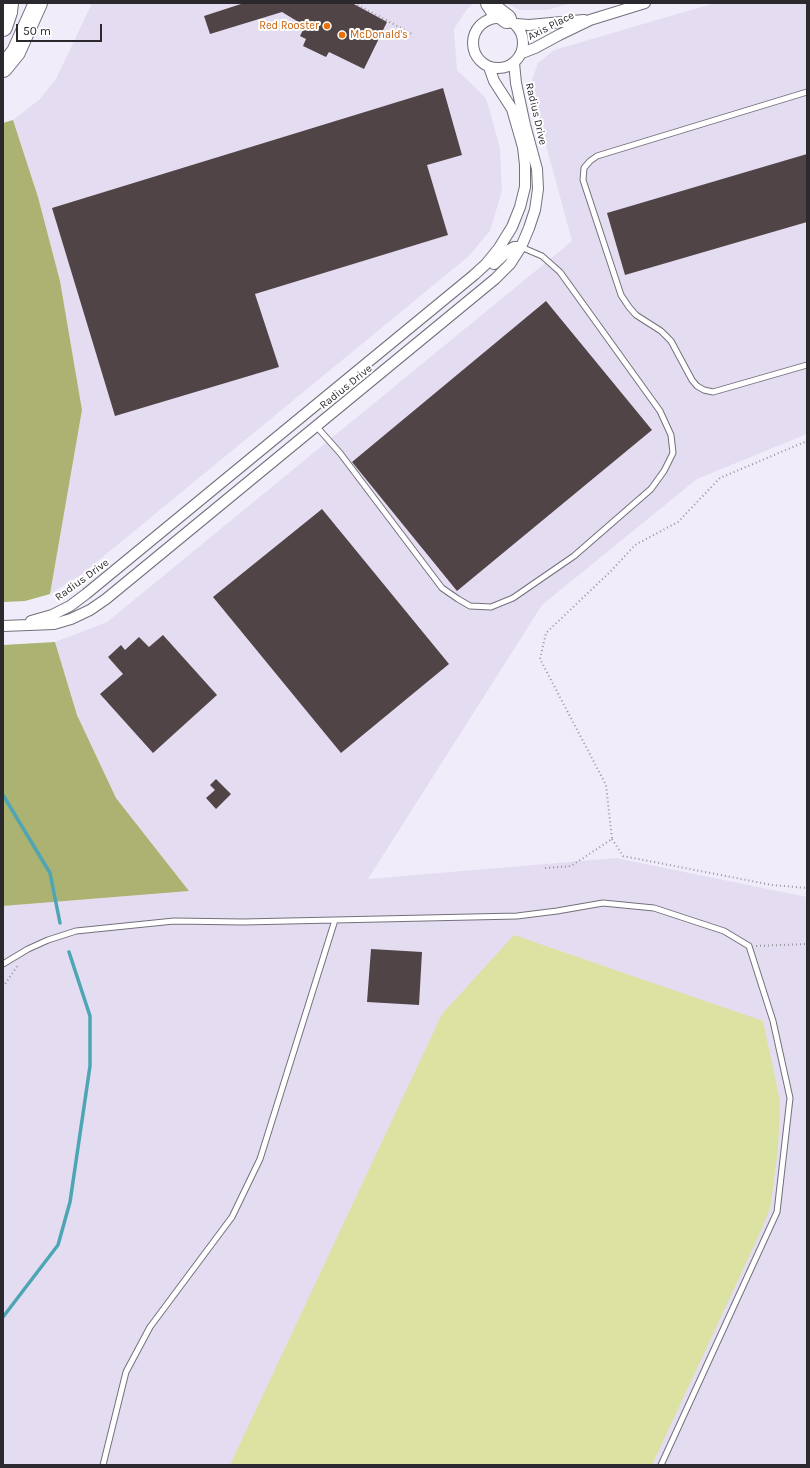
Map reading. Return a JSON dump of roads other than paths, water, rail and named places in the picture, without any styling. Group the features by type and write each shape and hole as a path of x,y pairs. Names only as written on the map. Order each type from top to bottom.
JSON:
{"highway":[{"path":"3,27 8,12 9,3"},
{"path":"3,68 16,52 38,3"},
{"path":"490,3 494,9 511,22"}],"street":[{"name":"Axis Place","path":"522,53 590,20 646,3"},
{"path":"493,18 511,22 521,30 524,38 522,53 514,64 502,68 489,67 479,60 476,55 473,43 476,30 486,21 493,18"},
{"name":"Axis Place","path":"511,22 529,25 590,20"},
{"name":"Radius Drive","path":"18,624 54,624 71,619 90,610 106,599 495,279 510,264 521,247 530,228 535,210 538,189 537,169 525,125 516,83 514,64"},
{"name":"Radius Drive","path":"3,626 18,624 52,615 70,606 181,517 430,311 486,264 500,248 518,214 525,187 525,165 523,147 512,109 494,80 489,67"},
{"path":"430,311 452,300 477,281 509,250 514,247 521,247 517,240 516,232 518,214"},
{"path":"286,430 290,434 295,434 301,431 352,390 378,376"},
{"path":"181,517 214,498 260,459 266,457 273,461"}],"lane":[{"path":"807,92 597,156 584,168 583,180 621,295 629,308 636,315 660,331 671,342 692,380 697,386 704,390 713,392 807,365"},
{"path":"316,426 340,453 442,588 470,606 491,607 513,598 574,556 651,488 664,471 673,453 671,435 660,411 560,272 542,256 521,247"},
{"path":"3,964 28,949 48,940 76,931 124,926 174,921 243,922 517,916 603,903 654,908 724,931 749,946 773,1021 790,1098 777,1212 661,1465"},
{"path":"103,1465 126,1372 150,1327 232,1217 260,1159 335,920"}],"waterway":[{"path":"3,795 50,873 60,923"},
{"path":"3,1317 58,1245 70,1202 90,1066 90,1016 69,952"}],"place":[{"name":"Red Rooster","path":"327,26"},
{"name":"McDonald's","path":"342,35"}]}
